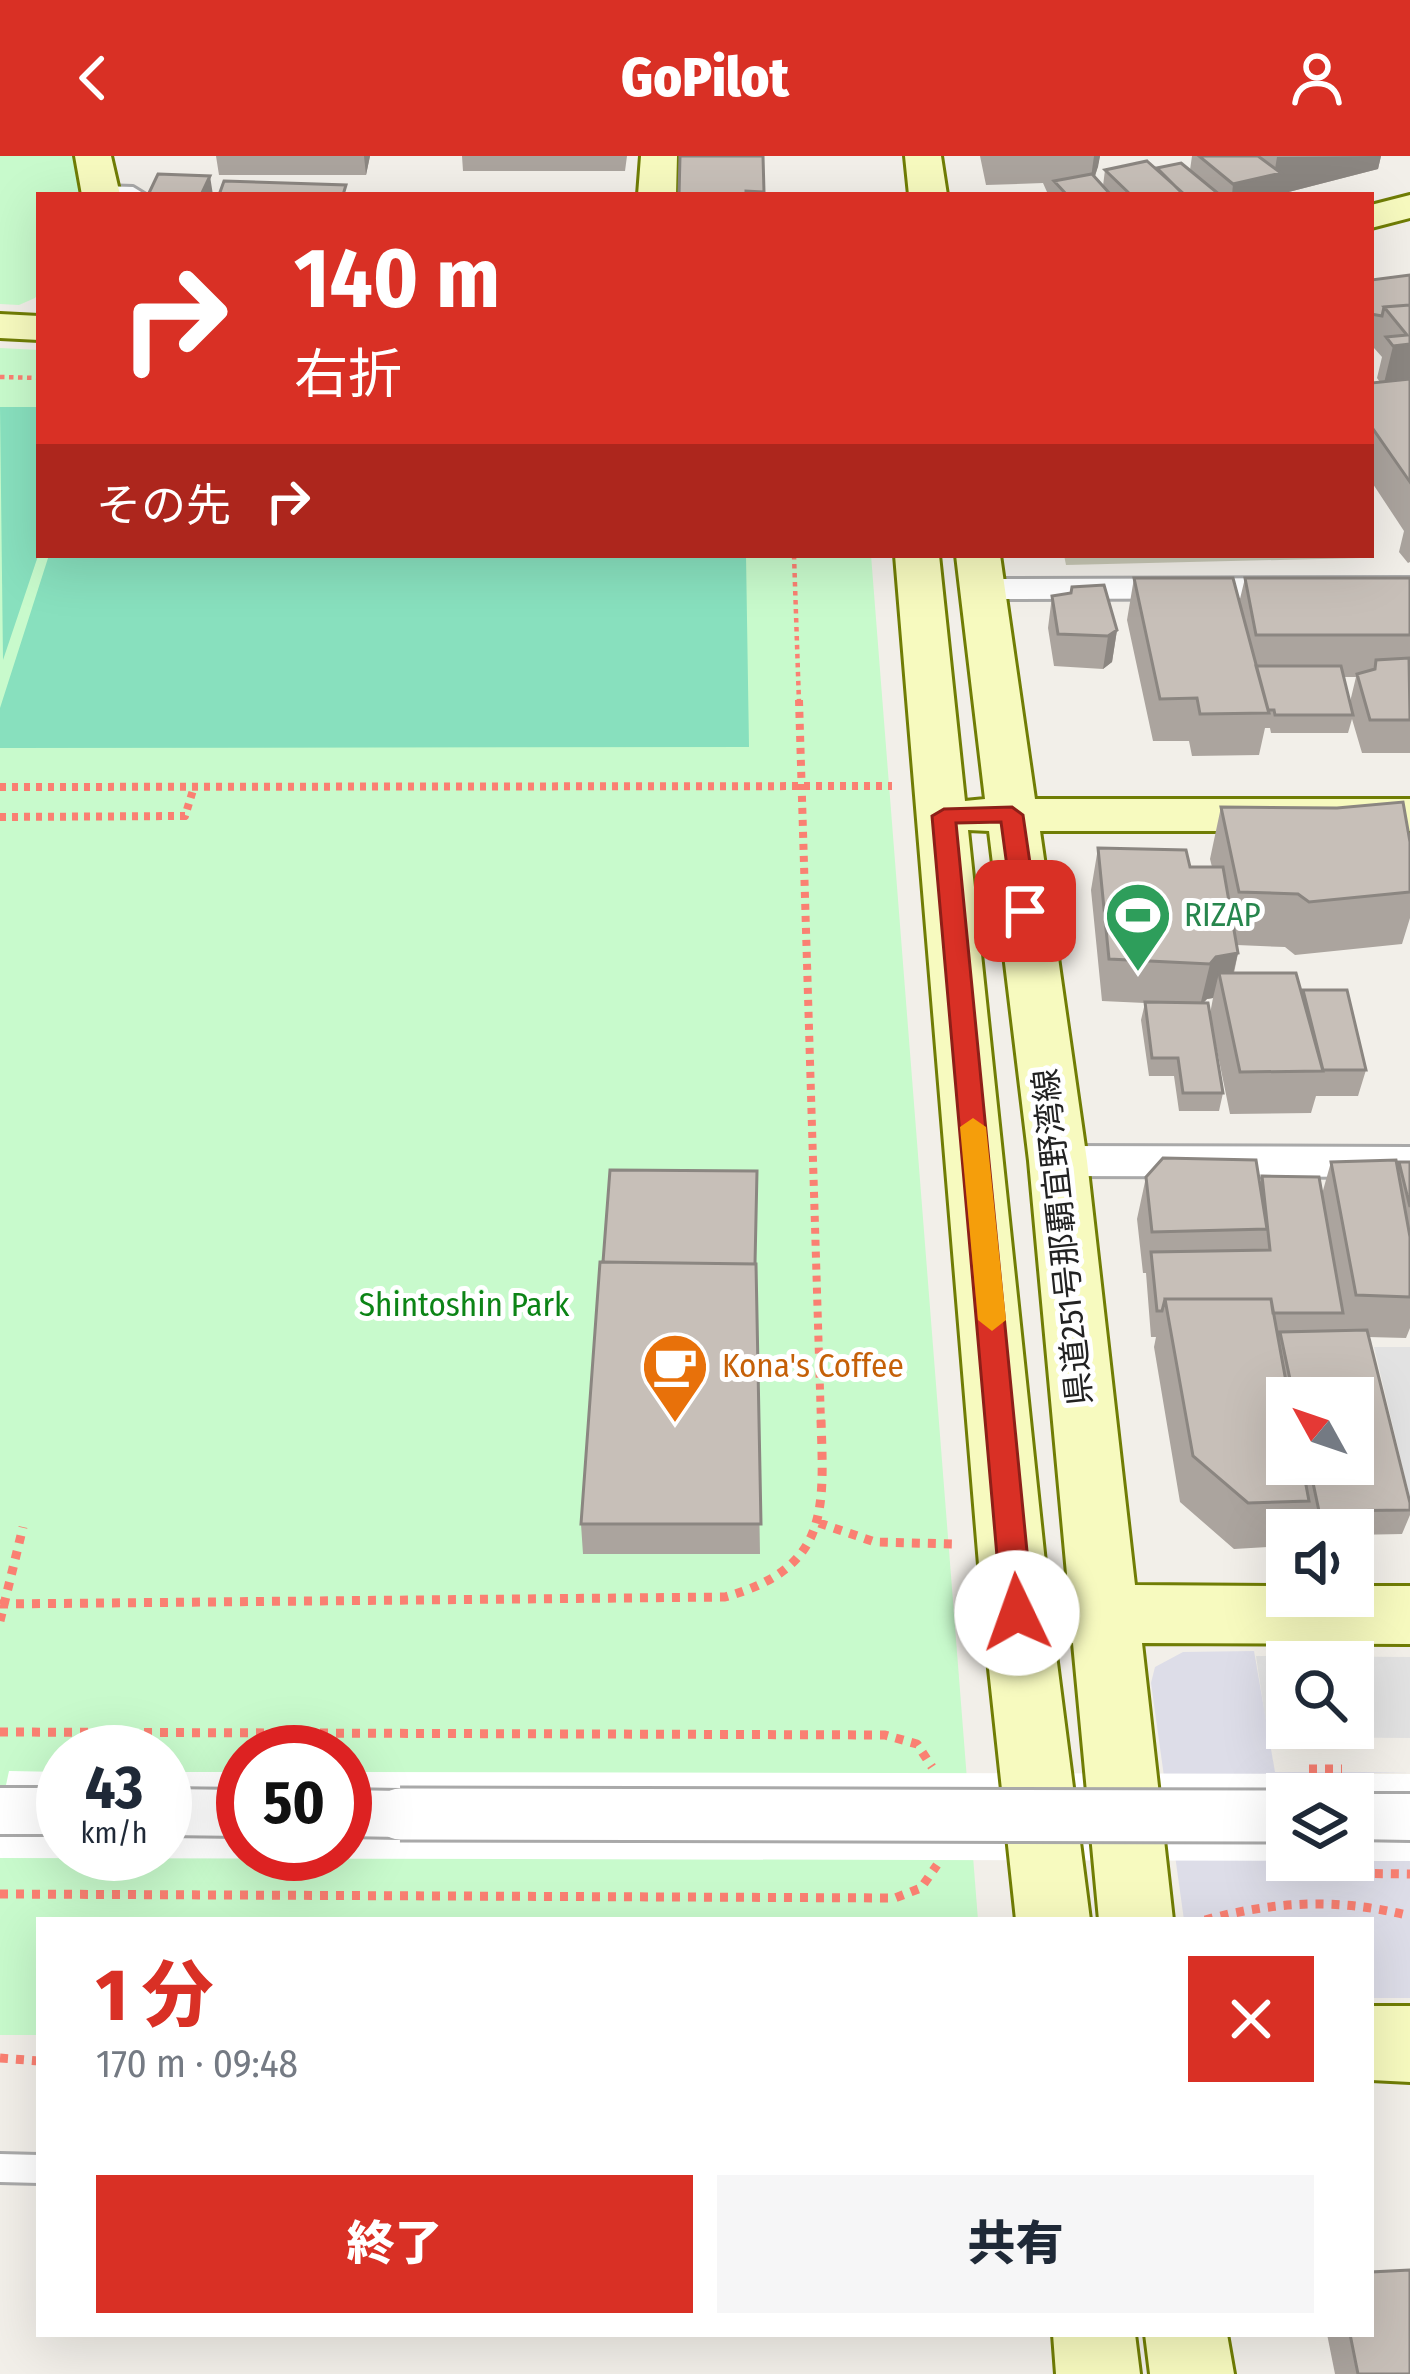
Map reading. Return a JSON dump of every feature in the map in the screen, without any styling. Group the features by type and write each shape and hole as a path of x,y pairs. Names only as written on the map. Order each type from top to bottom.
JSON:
{"main road":[{"path":"93,156 101,192"},
{"path":"657,192 658,156"},
{"path":"923,156 928,192"},
{"path":"1374,216 1410,206"},
{"path":"1374,245 1410,235"},
{"path":"0,326 36,328"},
{"path":"917,558 924,801 1053,1917"},
{"name":"県道251号那覇宜野湾線","path":"980,572 1058,1161 1136,1917"},
{"path":"924,801 1012,815 1410,815"},
{"path":"1017,1613 1410,1615"},
{"path":"1374,2043 1410,2044"},
{"path":"1094,2337 1098,2374"},
{"path":"1186,2337 1192,2374"}],"street":[{"path":"980,572 1410,588"},
{"path":"1058,1161 1410,1162"},
{"path":"0,1811 36,1811"},
{"path":"372,1814 1266,1816"},
{"path":"1374,1816 1410,1817"}],"lane":[{"path":"0,2168 36,2168"}],"path":[{"path":"0,377 36,377"},
{"path":"2,1604 725,1597 748,1592 784,1571 819,1523 823,1457 794,558"},
{"path":"0,787 802,786 924,801"},
{"path":"0,817 185,816 194,787"},
{"path":"819,1523 875,1542 968,1544"},
{"path":"0,1621 23,1527"},
{"path":"1374,1874 1410,1874"},
{"path":"1215,1917 1262,1903 1324,1898 1410,1916"},
{"path":"0,2058 36,2061"}],"shaded area":[{"path":"1065,558 1361,558 1066,565"},
{"path":"1374,1347 1410,1347 1410,1498"},
{"path":"1254,1651 1266,1749 1271,1749 1275,1772 1410,1772 1265,1775 1266,1881 1374,1881 1374,1861 1410,1861 1410,1998 1374,1998 1374,1917 1184,1917 1151,1683 1155,1667 1183,1652"},
{"path":"1256,1656 1266,1656 1266,1724"},
{"path":"1374,1657 1410,1657 1410,1738 1374,1738"}],"green space":[{"path":"0,156 77,156 83,192 36,192 36,296 19,305 0,304"},
{"name":"Shintoshin Park","path":"0,348 36,350 36,558 871,558 978,1917 36,1917 36,2035 0,2035"},
{"path":"0,407 36,407 37,558 3,660"},
{"path":"48,558 746,558 749,747 0,748 0,708"}],"pier":[{"path":"9,1771 36,1772 36,1858 0,1858 0,1813"},
{"path":"192,1772 216,1772 216,1858 192,1858"},
{"path":"372,1772 1266,1774 1266,1861 372,1859"},
{"path":"1374,1774 1410,1774 1410,1861 1374,1861"}],"building":[{"path":"680,156 763,156 764,192 679,192"},
{"path":"1199,156 1258,156 1281,173 1233,184"},
{"path":"1147,161 1182,192 1128,192 1105,170"},
{"path":"1181,163 1216,192 1181,192 1157,168"},
{"path":"158,174 210,176 202,192 149,192"},
{"path":"1092,174 1108,192 1064,192 1054,181"},
{"path":"224,181 346,185 344,192 220,192"},
{"path":"1410,275 1410,305 1384,307 1382,316 1374,315 1374,280"},
{"path":"1410,305 1410,344 1393,346 1386,337 1407,335 1384,307"},
{"path":"1410,379 1410,482 1374,430 1374,383"},
{"path":"1134,578 1233,578 1269,713 1200,714 1197,698 1160,699"},
{"path":"1245,578 1410,578 1410,635 1256,635"},
{"path":"1104,585 1117,630 1108,636 1058,634 1052,596 1071,593 1072,587"},
{"path":"1409,658 1410,720 1370,720 1357,674 1375,669 1376,660"},
{"path":"1256,666 1341,666 1353,715 1275,715 1268,710"},
{"path":"1403,802 1410,842 1410,892 1309,902 1298,894 1239,892 1221,807 1337,808"},
{"path":"1098,848 1186,850 1190,867 1223,867 1238,953 1216,957 1210,964 1109,959"},
{"path":"1219,973 1296,973 1323,1071 1240,1072"},
{"path":"1303,990 1347,990 1366,1070 1323,1070"},
{"path":"1145,1002 1208,1003 1223,1093 1183,1093 1178,1058 1152,1058"},
{"path":"1163,1158 1256,1160 1267,1229 1152,1232 1146,1177"},
{"path":"1396,1160 1410,1237 1410,1297 1356,1295 1331,1162"},
{"path":"1399,1162 1410,1162 1410,1207"},
{"path":"610,1170 757,1171 755,1264 603,1262"},
{"path":"1262,1176 1319,1177 1343,1313 1273,1313 1271,1299 1165,1299 1162,1311 1157,1311 1151,1252 1270,1250"},
{"name":"Kona's Coffee","path":"600,1262 756,1264 761,1524 581,1524"},
{"path":"1165,1299 1271,1299 1285,1377 1266,1377 1266,1485 1306,1485 1309,1501 1248,1503 1193,1456"},
{"path":"1367,1330 1410,1510 1319,1509 1313,1485 1374,1485 1374,1377 1290,1377 1280,1332"},
{"path":"1410,2270 1410,2374 1358,2374 1351,2337 1374,2337 1374,2272"}],"slow traffic":[{"path":"973,1127 992,1320"}],"place":[{"name":"RIZAP","path":"1138,974"},
{"name":"Kona's Coffee","path":"675,1425"}],"route":[{"path":"1017,1613 944,816 1012,815 1025,911"}]}
